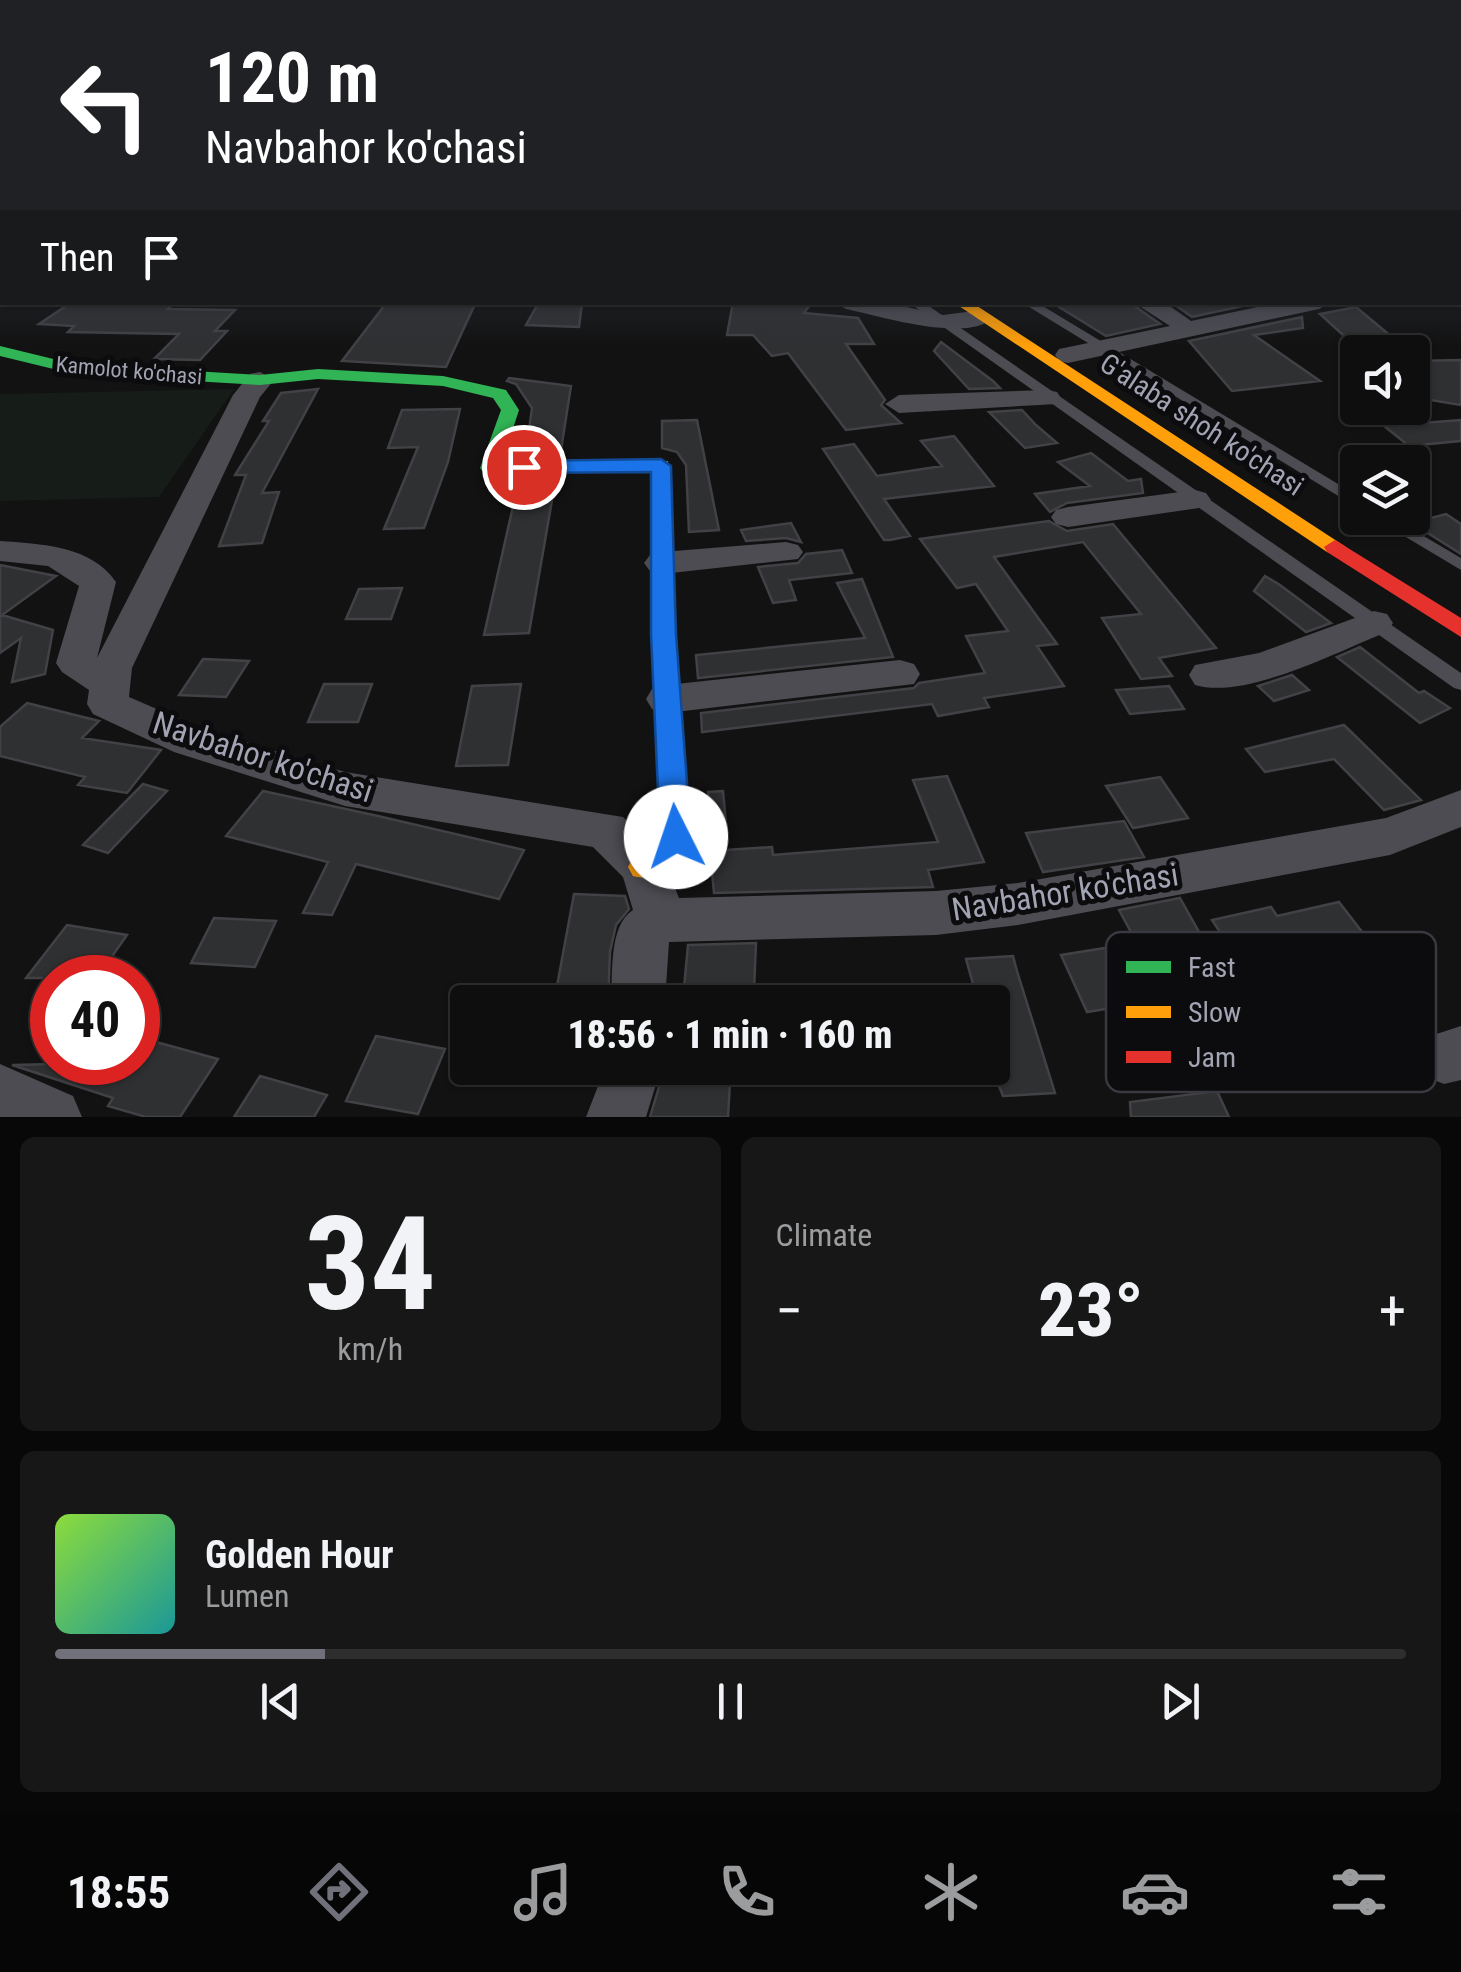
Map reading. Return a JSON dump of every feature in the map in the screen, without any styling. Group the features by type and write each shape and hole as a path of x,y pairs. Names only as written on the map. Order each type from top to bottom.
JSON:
{"street":[{"path":"861,305 943,322 983,310"},
{"path":"1150,305 1179,321"},
{"path":"1068,355 1305,305"},
{"name":"G'alaba shoh ko'chasi","path":"983,310 1068,355 1461,604"},
{"name":"G'alaba shoh ko'chasi","path":"983,310 1461,630"},
{"name":"Kamolot ko'chasi","path":"0,351 74,369 260,380"},
{"path":"108,694 112,668 246,395 260,380 318,374 407,380 500,394 510,410 490,468 661,466 667,700 676,837 644,867"},
{"path":"899,404 1047,398"},
{"path":"1068,517 1195,500"},
{"path":"0,551 57,556 98,582 76,663 108,694"},
{"path":"662,563 786,552"},
{"path":"1209,675 1266,665 1374,623"},
{"path":"667,700 900,674"},
{"name":"Navbahor ko'chasi","path":"108,694 189,742 345,790 606,830 644,867 660,920 936,913 1018,904 1390,836 1461,808"},
{"path":"639,985 644,931 660,920"},
{"path":"616,1117 628,1085"},
{"path":"0,1093 52,1117"}],"lane":[{"path":"918,305 1461,683"},
{"path":"1033,305 1340,491"},
{"path":"1411,535 1461,565"}],"shaded area":[{"path":"234,389 159,497 0,501 0,394"}],"building":[{"path":"68,305 172,305 168,309 235,310 215,331 227,331 200,360 154,359 179,334 68,332 74,326 39,324"},
{"path":"385,305 475,305 446,367 342,361"},
{"path":"537,305 582,305 579,327 526,325"},
{"path":"732,305 810,305 804,313 858,318 874,344 846,344 885,400 881,405 901,423 846,430 788,353 772,356 753,335 727,335"},
{"path":"1056,305 1133,305 1160,324 1106,336"},
{"path":"1175,305 1247,305 1192,317"},
{"path":"1356,307 1390,335 1343,335 1320,314"},
{"path":"1302,317 1303,328 1254,335 1320,381 1232,391 1189,341"},
{"path":"941,342 1000,388 969,389 934,351"},
{"path":"1461,360 1461,405 1430,400 1430,361"},
{"path":"509,378 571,386 561,450 526,451 532,408 516,384 507,381"},
{"path":"318,389 262,493 279,492 262,543 219,546 246,475 235,475 269,421 263,421 281,393"},
{"path":"460,409 448,462 424,528 384,529 418,447 388,448 402,410"},
{"path":"1022,410 1057,443 1025,448 989,412"},
{"path":"697,420 719,530 689,532 686,465 677,452 662,448 662,421"},
{"path":"1461,420 1461,441 1408,445 1384,426 1430,425"},
{"path":"954,436 994,486 884,499 910,536 890,540 884,540 823,449 854,444 877,476 942,466 921,441"},
{"path":"1091,453 1128,481 1141,479 1143,493 1067,503 1050,512 1035,494 1090,486 1058,462"},
{"path":"555,483 529,633 484,635 518,484"},
{"path":"1446,514 1461,524 1461,554 1430,534 1430,518"},
{"path":"1049,521 1067,531 1113,524 1216,648 1159,658 1172,676 1141,679 1102,618 1141,614 1083,542 994,557 1057,644 1037,646 1064,686 984,698 989,707 938,716 932,704 702,732 701,713 914,688 919,683 985,673 966,636 1008,631 976,584 957,588 920,539"},
{"path":"791,523 801,542 786,538 746,541 741,530"},
{"path":"842,550 852,573 789,580 796,600 773,603 758,567 798,563 806,554"},
{"path":"0,565 56,576 2,615 53,630 45,674 12,682 21,638 0,653"},
{"path":"1265,576 1331,623 1306,632 1254,591"},
{"path":"862,579 893,657 698,678 696,655 865,638 837,583"},
{"path":"402,588 391,619 346,619 359,589"},
{"path":"1360,647 1419,693 1424,691 1450,708 1420,723 1337,657"},
{"path":"203,659 249,661 226,697 179,695"},
{"path":"1292,675 1309,690 1274,701 1258,686"},
{"path":"324,684 372,684 358,722 308,722"},
{"path":"521,684 508,765 456,766 472,686"},
{"path":"1169,686 1184,709 1130,714 1116,690"},
{"path":"27,703 99,721 82,738 161,750 127,793 78,785 85,777 0,756 0,727"},
{"path":"1344,725 1421,800 1384,810 1334,759 1265,772 1246,749"},
{"path":"947,776 984,862 928,870 933,887 714,893 710,851 772,847 773,855 938,842 913,780"},
{"path":"1160,777 1188,818 1133,828 1106,786"},
{"path":"143,784 167,791 108,853 83,845"},
{"path":"263,791 524,850 499,899 356,864 332,915 303,913 328,862 226,836"},
{"path":"723,791 727,834 712,834 708,792"},
{"path":"1124,821 1144,857 1043,872 1026,833"},
{"path":"574,894 625,896 629,909 616,925 609,985 557,985"},
{"path":"1180,898 1199,932 1131,932 1119,910"},
{"path":"1339,902 1362,932 1220,932 1212,920 1271,907 1277,916"},
{"path":"214,918 276,921 255,967 191,963"},
{"path":"67,925 127,935 113,955 44,955"},
{"path":"756,943 754,985 684,985 688,945"},
{"path":"1106,948 1106,1009 1087,1012 1061,955"},
{"path":"1013,956 1055,1093 1003,1096 999,1085 1010,1085 1010,985 973,985 966,959"},
{"path":"376,1036 445,1049 418,1114 346,1101"},
{"path":"160,1043 218,1059 180,1117 146,1117 108,1106 113,1098 73,1085 160,1085"},
{"path":"260,1076 327,1095 314,1117 234,1117"},
{"path":"660,1085 730,1085 728,1117 650,1117"},
{"path":"1217,1092 1229,1117 1131,1117 1130,1102"}],"traffic: fast":[{"path":"0,351 74,369 260,380 318,374 443,381 500,394 510,410 490,468 661,465 664,626"}],"traffic: slow":[{"path":"965,305 1335,547"},
{"path":"644,867 676,837 664,626"}],"traffic: jam":[{"path":"1335,547 1461,629"}],"route":[{"path":"524,467 661,466 664,634 676,837"}]}
